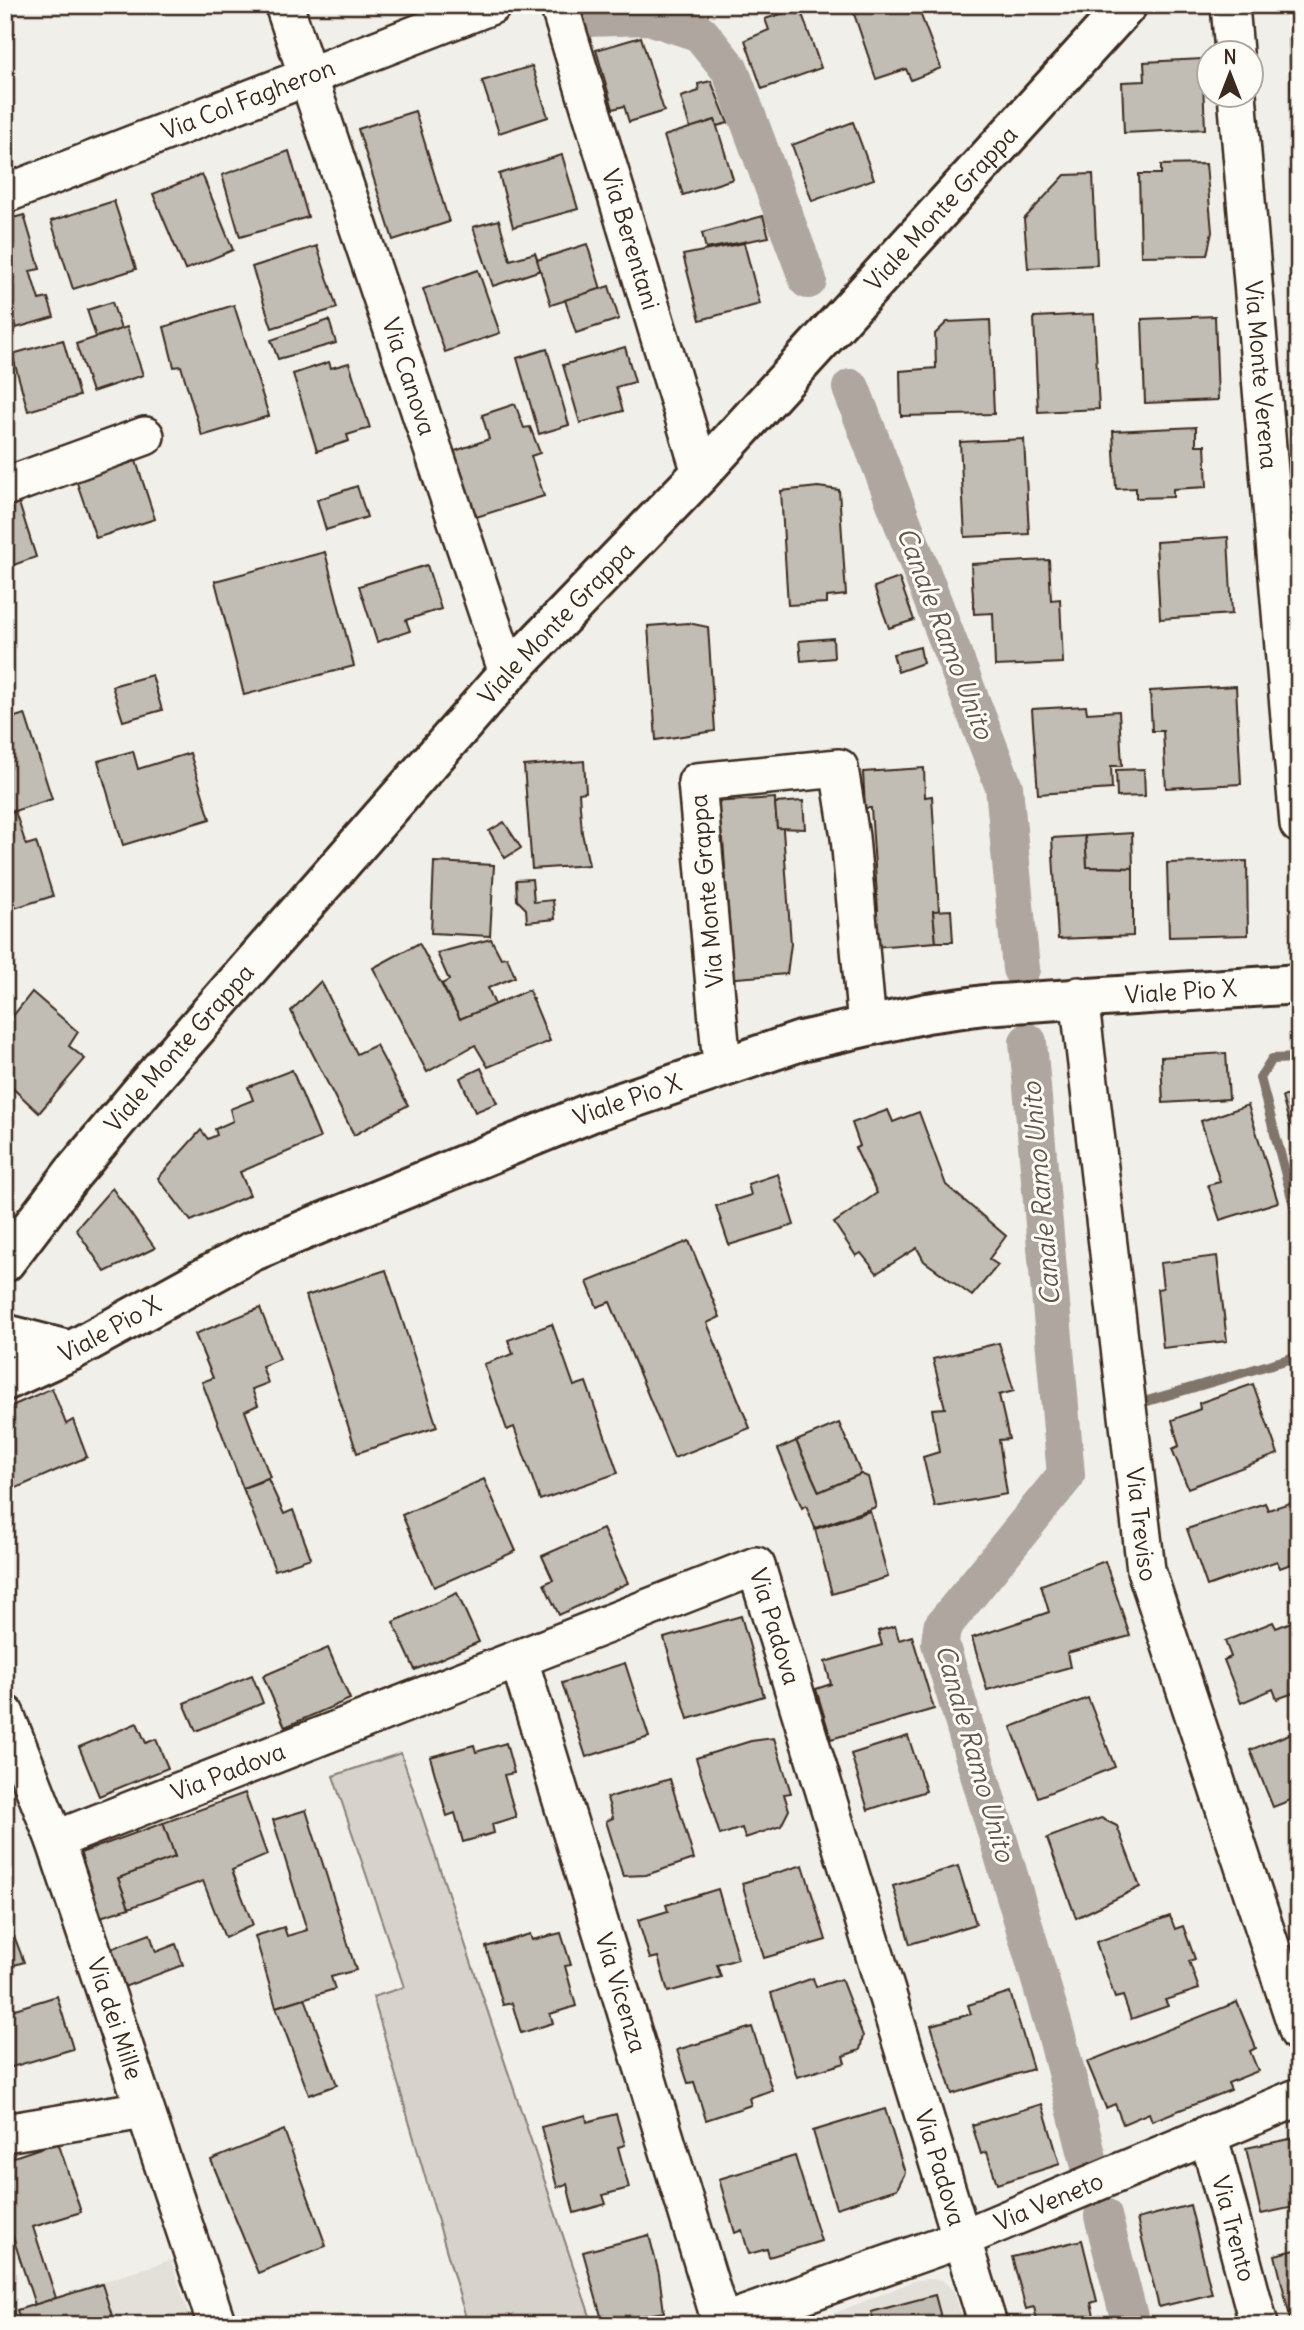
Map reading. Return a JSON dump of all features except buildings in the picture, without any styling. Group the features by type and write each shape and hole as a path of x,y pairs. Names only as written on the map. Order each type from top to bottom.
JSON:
{"street":[{"name":"Via Canova","path":"284,5 509,673"},
{"name":"Via Col Fagheron","path":"5,194 308,79 492,5"},
{"name":"Via Berentani","path":"559,5 701,473"},
{"name":"Viale Monte Grappa","path":"5,1262 72,1174 151,1080 509,673 612,562 701,473 1127,5"},
{"path":"1230,5 1233,38"},
{"name":"Via Monte Verena","path":"1238,108 1299,824"},
{"path":"5,487 145,436"},
{"name":"Via Monte Grappa","path":"722,1066 696,782 839,768 850,836 867,1026"},
{"name":"Viale Pio X","path":"5,1381 71,1351 251,1252 592,1112 802,1041 938,1011 1079,996 1299,984"},
{"name":"Via Treviso","path":"1079,996 1146,1570 1299,2033"},
{"path":"5,1334 71,1351"},
{"name":"Via Padova","path":"55,1840 756,1566 988,2325"},
{"name":"Via Vicenza","path":"519,1660 720,2324"},
{"name":"Via dei Mille","path":"5,1714 55,1840 217,2325"},
{"name":"Via Veneto","path":"720,2324 962,2238 1299,2096"},
{"path":"5,2133 144,2110"},
{"name":"Via Trento","path":"1208,2134 1259,2325"}],"shaded area":[{"path":"401,1753 593,2325 468,2325 373,1997 404,1987 333,1776"},
{"path":"171,2260 192,2325 5,2325 5,2313"},
{"path":"916,2280 942,2280 954,2291 964,2325 806,2325"}],"waterway":[{"name":"Canale Ramo Unito","path":"586,18 649,16 700,33 730,70 808,280"},
{"name":"Canale Ramo Unito","path":"851,388 1004,787 1021,969"},
{"name":"Canale Ramo Unito","path":"1028,1042 1066,1475 942,1627 940,1643 1057,2037 1089,2162"},
{"path":"1299,1058 1272,1059 1260,1078 1299,1224"},
{"path":"1144,1402 1299,1356"},
{"name":"Canale Ramo Unito","path":"1103,2216 1131,2325"}]}
